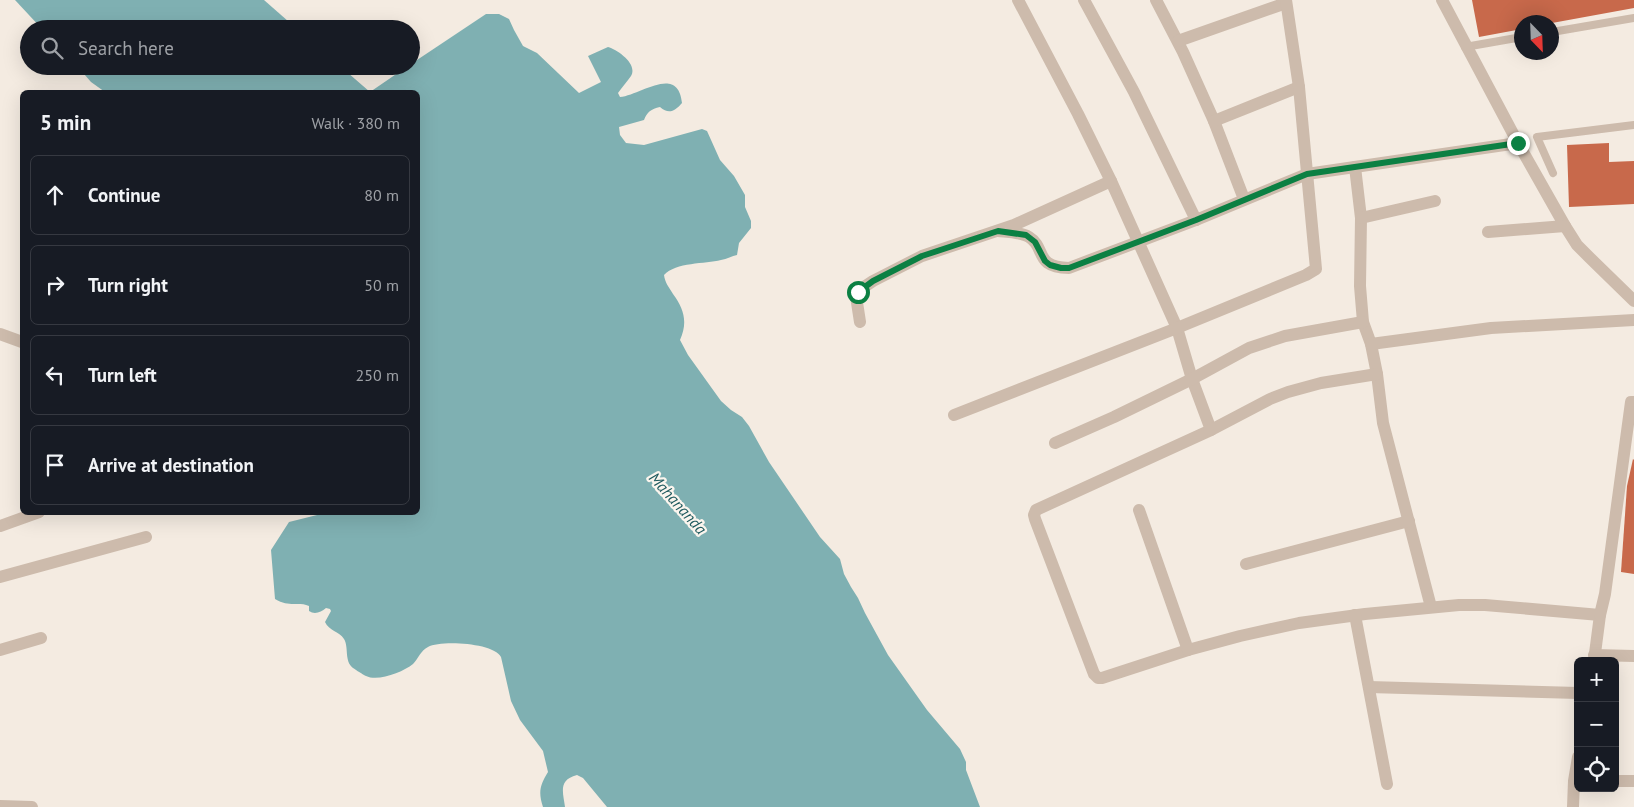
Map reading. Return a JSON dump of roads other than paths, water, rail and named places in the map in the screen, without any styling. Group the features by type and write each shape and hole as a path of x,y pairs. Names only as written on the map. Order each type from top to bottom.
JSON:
{"street":[{"path":"1018,0 1078,114 1138,241 1177,328 1192,379 1211,430"},
{"path":"1084,0 1134,92 1196,220"},
{"path":"1442,0 1465,47 1566,226 1590,258 1634,301"},
{"path":"954,414 1177,328 1306,275 1316,269 1300,87 1286,2 1178,42"},
{"path":"1162,3 1214,121 1244,200"},
{"path":"1214,121 1300,87"},
{"path":"998,231 1022,234 1030,238 1035,242 1045,261 1050,265 1061,268 1075,266 1196,220 1307,174 1518,143"},
{"path":"1355,166 1361,218 1360,286 1364,322 1377,374 1383,423 1431,607"},
{"path":"860,322 856,296 862,288 873,281 922,256 998,231 1048,211 1111,181"},
{"path":"1361,218 1435,201"},
{"path":"1488,232 1566,226"},
{"path":"1371,344 1491,328 1634,320"},
{"path":"1055,443 1114,417 1192,379 1238,353 1265,342 1285,336 1364,322"},
{"path":"0,334 20,341"},
{"path":"1377,374 1321,383 1270,399 1211,430 1036,510 1034,514 1094,674 1098,678 1109,676 1188,650 1240,636 1355,615 1459,605 1485,605 1600,614"},
{"path":"1594,657 1600,614 1605,594 1631,402 1634,402"},
{"path":"1139,510 1188,650"},
{"path":"0,526 31,515"},
{"path":"1246,564 1409,521"},
{"path":"0,577 146,537"},
{"path":"1355,615 1387,784"},
{"path":"0,650 41,638"},
{"path":"1614,657 1634,656"},
{"path":"1369,687 1574,693"},
{"path":"1619,781 1634,781"},
{"path":"1573,807 1575,792"},
{"path":"0,806 32,807"}],"lane":[{"path":"1559,31 1634,18"},
{"path":"1465,47 1514,38"},
{"path":"1553,173 1537,137 1634,125"}],"water":[{"path":"15,0 264,0 287,20 34,20"},
{"name":"Mahananda","path":"486,14 499,14 509,19 523,46 537,53 579,93 601,82 588,56 608,47 622,54 632,67 631,76 618,93 620,97 666,83 674,85 679,91 682,103 672,111 666,111 660,107 654,109 648,113 644,120 619,127 620,135 626,143 644,145 702,129 707,131 720,160 734,176 745,195 745,207 751,221 751,228 739,243 737,255 721,260 683,266 664,275 667,285 680,305 684,316 684,327 680,340 688,355 721,401 742,417 749,426 769,462 820,537 840,559 844,574 888,655 927,710 960,749 980,807 607,807 583,778 577,775 564,783 565,807 543,807 541,789 548,772 543,751 520,720 511,701 501,657 496,652 488,649 455,643 428,647 421,652 413,664 384,677 371,678 353,668 348,662 344,639 325,622 331,611 330,609 326,608 320,612 313,613 309,611 309,606 289,604 275,599 271,550 289,522 317,515 420,515 420,90 373,90 395,75 420,75 420,58"},
{"path":"85,75 350,75 368,90 102,90"}]}
